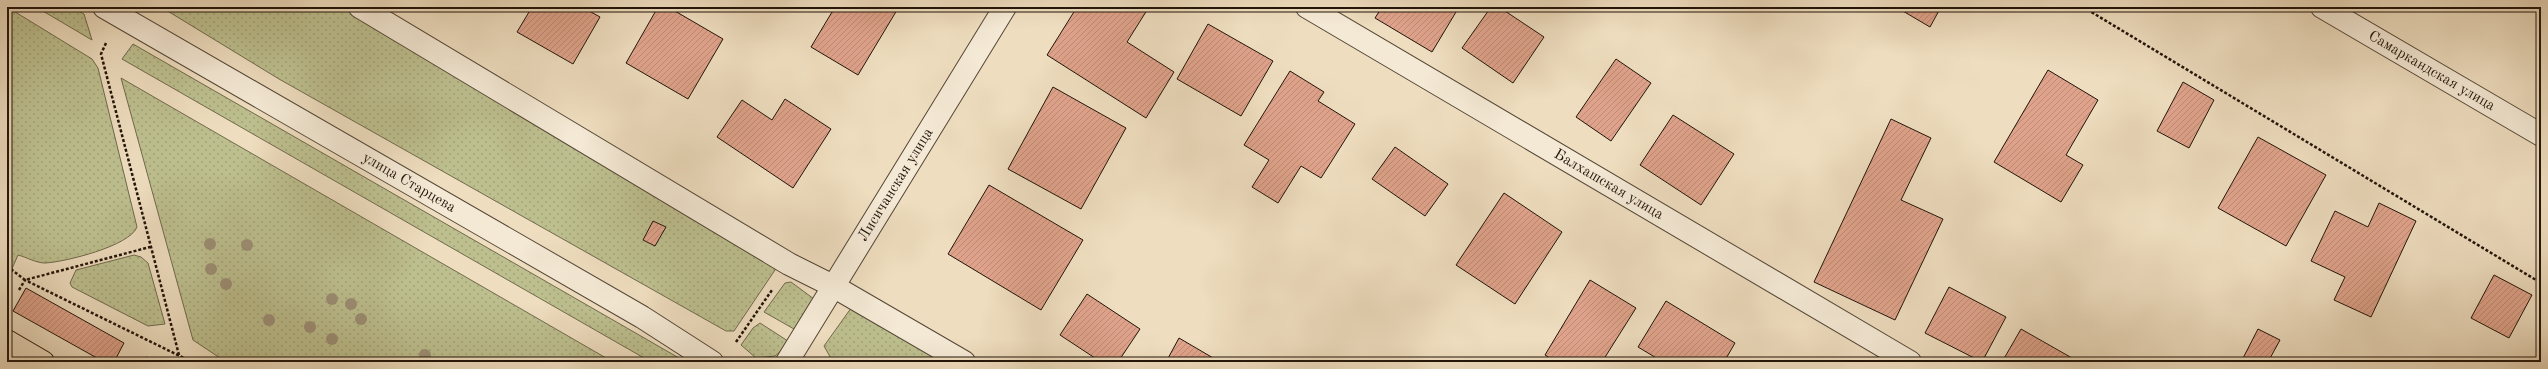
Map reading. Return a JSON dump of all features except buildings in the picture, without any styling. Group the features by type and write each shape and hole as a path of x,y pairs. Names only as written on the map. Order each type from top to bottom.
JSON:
{"main road":[{"path":"7,341 43,362"}],"street":[{"path":"360,7 789,264 833,286 964,362"},
{"name":"Лисичанская улица","path":"787,362 1004,7"},
{"name":"Балхашская улица","path":"1307,7 1910,362"},
{"name":"Самаркандская улица","path":"2322,7 2541,135"},
{"name":"улица Старцева","path":"110,11 642,317 712,362"}],"path":[{"path":"2083,7 2541,283"},
{"path":"110,11 101,54 179,355"},
{"path":"19,290 25,280 150,246"},
{"path":"735,344 789,264"},
{"path":"7,266 25,280 192,362"}],"green space":[{"path":"7,7 92,59 98,68 137,227 132,234 110,246 96,252 67,260 42,263 18,255 7,280"},
{"path":"36,7 71,7 84,14 92,40"},
{"path":"161,7 342,7 777,267 734,331 726,331 279,79"},
{"path":"133,44 686,362 651,362 122,59"},
{"path":"121,78 613,362 226,362 193,340"},
{"path":"134,255 141,257 148,263 165,324 148,326 72,287 70,283 76,270"},
{"path":"791,282 814,299 794,329 764,312 785,283"},
{"path":"854,304 953,362 833,362 824,346"},
{"path":"760,323 791,343 775,356 756,358 741,345 753,328"}]}
